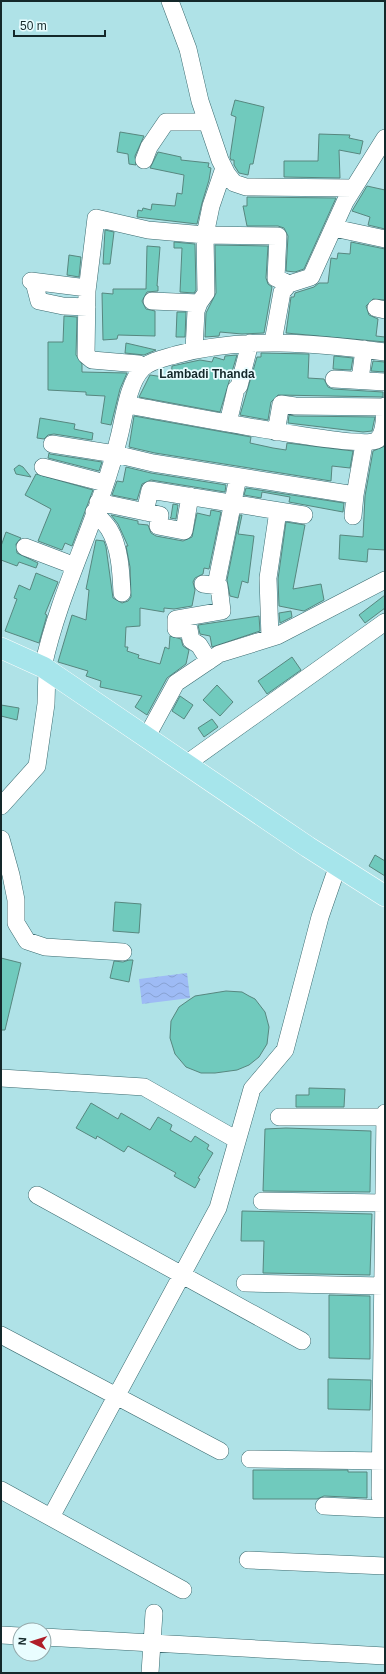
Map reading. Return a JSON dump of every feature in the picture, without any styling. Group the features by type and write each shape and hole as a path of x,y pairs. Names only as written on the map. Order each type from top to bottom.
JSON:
{"main road":[{"path":"1,648 45,668 146,738 385,896"}],"street":[{"path":"170,1 188,49 200,102 207,122 224,168 234,183 246,187 353,188"},
{"path":"144,160 149,147 166,122 207,122"},
{"path":"273,342 282,292 289,284 311,276 353,188 383,146"},
{"path":"194,350 196,311 199,303 206,293 205,235 211,206 224,168"},
{"path":"142,369 139,364 92,360 86,354 87,288 96,218 148,230 205,235 278,236 276,278 289,284"},
{"path":"334,228 385,239"},
{"path":"87,288 33,282 39,302 63,306 87,307"},
{"path":"152,301 199,303"},
{"path":"1,806 37,766 46,704 45,668 55,622 115,454 133,384 142,369 158,360 194,350 250,343 273,342 385,352"},
{"path":"228,423 236,388 239,386 250,343"},
{"path":"360,380 364,349"},
{"path":"334,379 385,382"},
{"path":"128,405 276,432 364,444 371,443 381,436 385,407 295,406 281,404 276,432"},
{"path":"52,444 115,454 153,463 355,495"},
{"path":"353,516 364,444"},
{"path":"42,467 105,483"},
{"path":"209,661 199,645 191,640 189,629 176,629 176,620 222,611 219,586 209,585 238,476"},
{"path":"145,512 150,490 304,515"},
{"path":"96,507 160,515 158,526 184,531 190,496"},
{"path":"96,507 109,529 116,548 121,572 122,593"},
{"path":"270,638 268,578 278,511"},
{"path":"25,547 75,566"},
{"path":"146,738 176,683 219,654 270,638 385,580"},
{"path":"186,764 385,622"},
{"path":"1,839 3,856 16,900 16,923 27,941 45,947 123,952"},
{"path":"51,1517 218,1208 252,1090 285,1050 320,917 338,865"},
{"path":"1,1078 144,1087 237,1140"},
{"path":"279,1117 384,1115 383,1503 324,1506"},
{"path":"37,1195 302,1341"},
{"path":"262,1201 383,1203"},
{"path":"246,1283 383,1286"},
{"path":"1,1335 220,1451"},
{"path":"250,1459 383,1461"},
{"path":"1,1490 183,1590"},
{"path":"248,1560 385,1566"},
{"path":"150,1673 154,1613"},
{"path":"1,1635 12,1636"},
{"path":"52,1637 385,1656"}],"water":[{"path":"187,973 190,998 142,1004 139,979"}],"building":[{"path":"235,100 264,107 253,164 250,164 248,175 239,173 234,165 234,160 231,160 230,157 236,117 231,115"},
{"path":"120,132 144,136 135,156 136,165 129,164 128,154 117,152"},
{"path":"319,134 350,135 349,138 363,141 360,154 339,150 340,178 284,177 284,161 318,161"},
{"path":"158,152 181,157 181,160 209,163 208,167 211,168 209,180 197,224 137,217 138,210 142,211 143,208 151,210 152,204 175,206 177,193 182,194 184,175 150,168"},
{"path":"367,186 385,190 385,229 368,225 370,217 352,211"},
{"path":"247,197 336,198 304,269 295,272 286,271 288,236 284,228 278,226 247,226 243,206 247,206"},
{"path":"105,230 114,232 110,264 103,264"},
{"path":"174,242 195,244 196,290 194,293 180,292 182,248 174,248"},
{"path":"351,242 385,249 385,300 373,299 366,306 369,315 378,319 376,336 385,337 385,342 286,333 291,297 294,297 295,293 314,287 319,283 328,283 331,258 337,259 338,253 350,254"},
{"path":"215,245 268,246 266,278 268,284 272,287 264,333 242,334 220,332 219,336 205,337 206,313 216,293"},
{"path":"147,246 160,247 157,286 158,291 147,292 142,301 146,309 155,311 155,336 118,335 117,339 103,340 102,293 113,294 113,289 146,289"},
{"path":"69,255 81,257 79,277 67,275"},
{"path":"177,312 186,312 185,337 176,337"},
{"path":"64,316 77,317 76,355 82,364 82,372 127,373 120,389 111,425 101,423 105,396 86,395 86,392 48,390 48,342 63,342"},
{"path":"126,343 156,350 144,355 125,353"},
{"path":"261,353 309,354 308,378 324,379 328,387 333,389 383,392 383,397 278,395 271,402 268,420 240,415 257,357 261,357"},
{"path":"237,355 220,412 139,397 150,375 171,378 172,366 200,360 212,362 214,357 224,360 225,356"},
{"path":"334,356 353,358 351,370 333,369"},
{"path":"373,361 385,362 385,372 371,371"},
{"path":"289,415 375,417 372,431 363,432 288,423"},
{"path":"134,416 251,437 250,443 273,448 286,450 287,443 353,451 350,468 332,466 331,481 155,453 129,447"},
{"path":"40,418 75,424 74,429 93,433 92,440 54,434 48,435 44,439 37,438"},
{"path":"385,446 385,550 368,549 367,562 339,559 340,535 363,537 365,496 373,451"},
{"path":"49,453 102,462 99,471 48,458"},
{"path":"19,465 23,467 31,477 16,474 14,469"},
{"path":"126,467 151,473 226,485 225,492 151,480 142,484 137,500 112,495 117,481 123,482"},
{"path":"36,474 93,490 72,546 65,543 62,550 38,541 51,509 25,495"},
{"path":"246,488 344,503 343,512 289,502 290,497 262,492 261,498 244,495"},
{"path":"173,504 178,505 176,519 170,518"},
{"path":"211,510 221,512 209,569 204,568 203,574 195,578 193,582 195,590 192,606 174,609 164,608 164,612 140,608 140,626 126,627 125,647 128,647 127,651 139,655 138,658 160,664 165,647 169,649 170,636 181,639 183,646 189,650 186,664 167,678 147,715 135,707 142,696 100,687 101,681 86,676 88,671 58,662 72,615 86,620 89,590 86,589 96,540 104,541 106,547 113,598 122,603 128,601 131,597 130,567 126,546 128,546 118,524 111,515 138,521 138,524 148,525 151,533 156,536 183,541 192,537 197,513 210,516"},
{"path":"240,515 242,515 238,534 254,536 248,583 242,581 238,598 230,596 227,580"},
{"path":"286,522 305,525 293,589 321,584 324,600 304,611 279,606 278,579"},
{"path":"6,532 21,538 16,544 17,553 38,563 36,568 19,562 17,566 1,560 1,546"},
{"path":"36,573 58,582 45,614 47,615 39,643 5,631 17,599 14,598 19,585 30,590"},
{"path":"385,595 385,608 365,623 359,615"},
{"path":"291,611 292,617 280,623 279,613"},
{"path":"259,616 260,631 212,647 210,636 200,634 198,625"},
{"path":"292,657 301,670 267,694 258,681"},
{"path":"217,685 233,702 220,716 203,700"},
{"path":"180,696 193,705 184,719 172,711"},
{"path":"1,705 19,708 17,720 1,716"},
{"path":"212,719 218,727 204,737 198,728"},
{"path":"375,855 385,861 385,876 369,866"},
{"path":"115,902 141,904 139,933 113,931"},
{"path":"1,958 21,963 5,1030 1,1030"},
{"path":"133,960 129,982 110,978 114,961 123,962"},
{"path":"226,991 242,992 255,999 265,1012 269,1027 267,1044 259,1057 249,1065 237,1070 201,1073 186,1067 175,1054 170,1038 171,1021 179,1007 195,996"},
{"path":"309,1088 345,1089 344,1107 296,1107 296,1095 309,1095"},
{"path":"91,1103 118,1119 121,1113 150,1130 158,1117 172,1125 170,1130 191,1142 195,1136 209,1145 207,1149 213,1153 198,1178 200,1179 195,1188 174,1176 176,1173 128,1146 124,1152 97,1136 96,1139 76,1128"},
{"path":"286,1128 371,1131 370,1192 263,1191 265,1129"},
{"path":"242,1211 372,1214 370,1275 263,1273 264,1241 241,1241"},
{"path":"329,1295 370,1296 370,1359 329,1358"},
{"path":"328,1379 371,1380 370,1410 328,1409"},
{"path":"253,1470 348,1470 348,1472 367,1472 367,1498 324,1496 317,1499 253,1499"}],"district":[{"name":"Lambadi Thanda","path":"207,374"}]}
